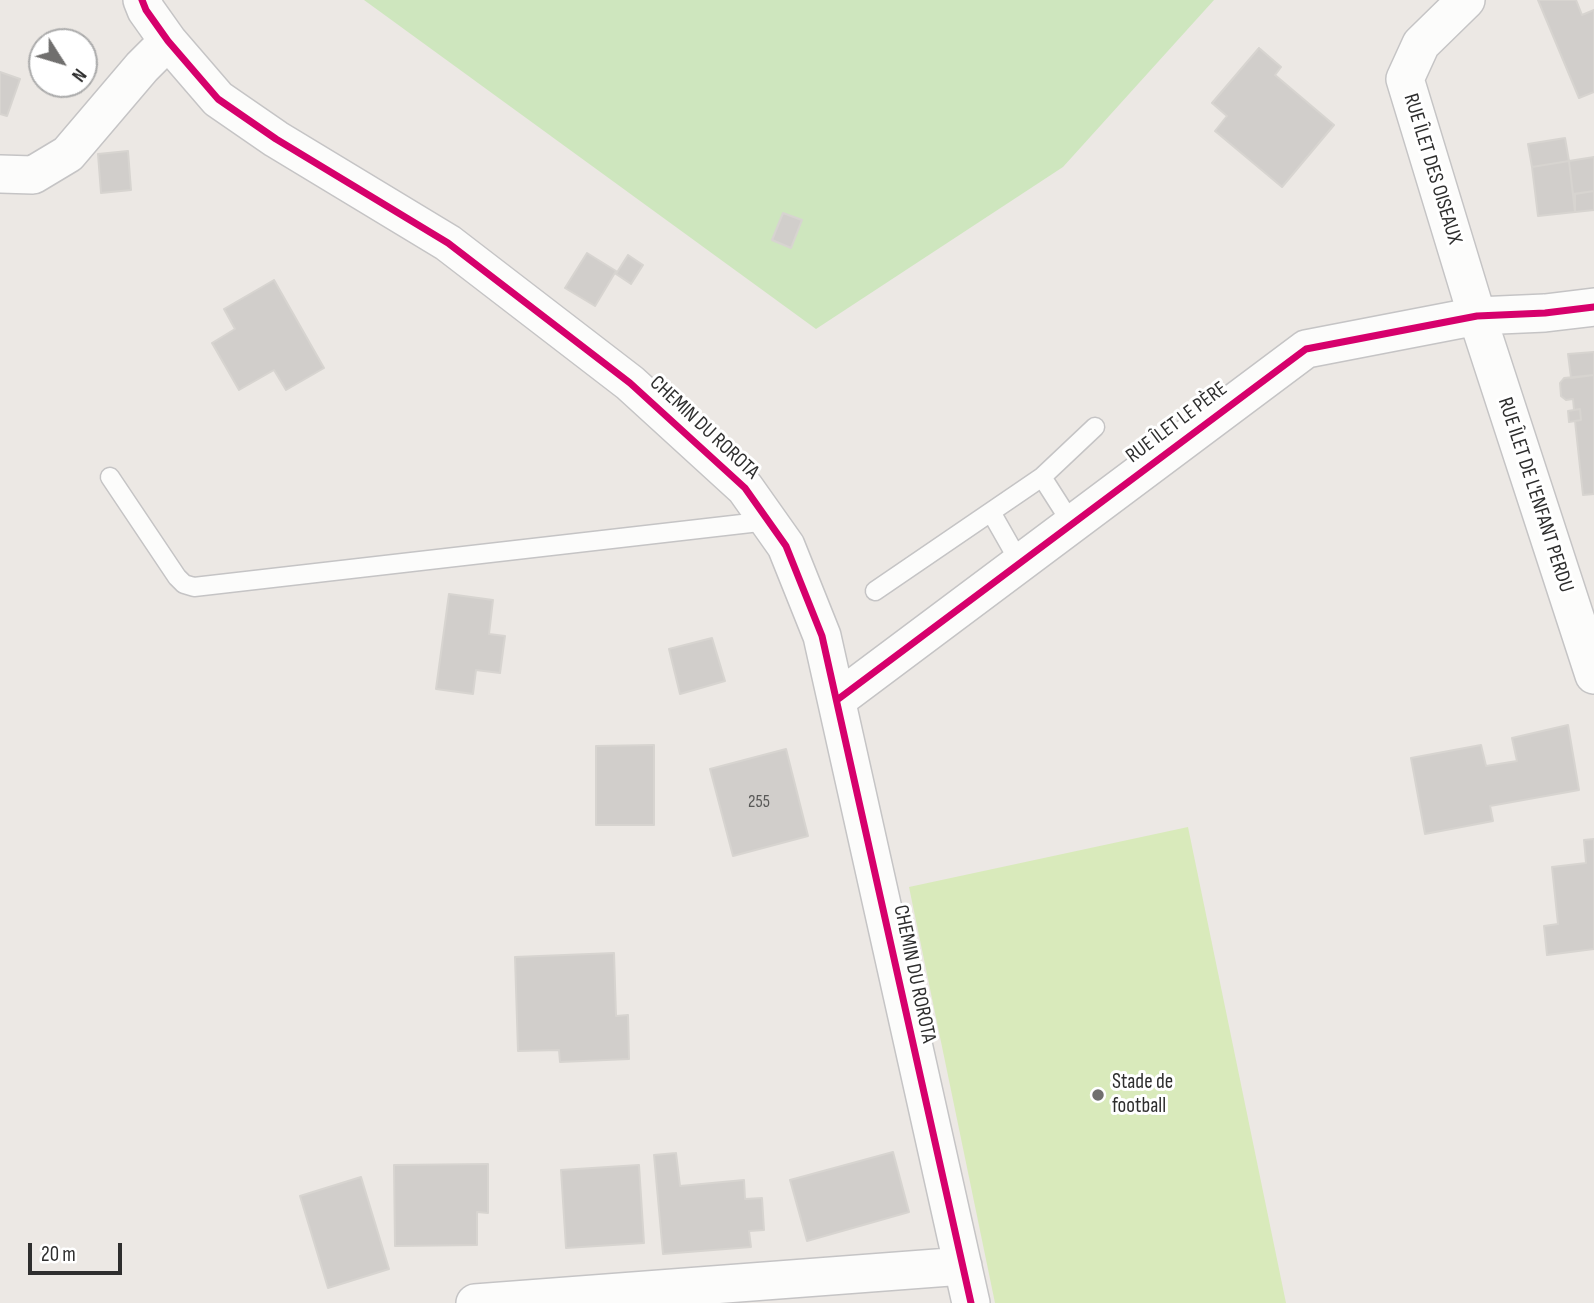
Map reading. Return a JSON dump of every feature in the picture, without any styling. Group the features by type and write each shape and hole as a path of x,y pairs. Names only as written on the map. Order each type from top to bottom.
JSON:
{"street":[{"name":"CHEMIN DU ROROTA","path":"142,0 168,41 218,99 276,139 448,243 630,383 745,488 786,546 822,636 971,1303"},
{"name":"RUE ÎLET DES OISEAUX","path":"1466,0 1421,44 1405,79 1477,316"},
{"path":"0,174 33,175 68,154 168,41"},
{"name":"RUE ÎLET LE PÈRE","path":"836,700 1306,349 1477,316 1545,313 1594,306"},
{"name":"RUE ÎLET DE L'ENFANT PERDU","path":"1477,316 1594,675"},
{"path":"475,1303 963,1266"}],"lane":[{"path":"875,592 1042,477 1095,427"},
{"path":"110,477 177,577 184,584 194,587 768,521"},
{"path":"1042,477 1072,524"},
{"path":"991,512 1020,563"}],"green space":[{"path":"364,0 1214,0 1063,167 816,329"},
{"name":"Stade de football","path":"1188,827 1286,1303 995,1303 909,887"}],"building":[{"path":"1538,0 1576,0 1582,15 1594,10 1594,92 1579,98"},
{"path":"1259,48 1281,67 1275,75 1334,125 1282,187 1215,131 1227,116 1212,103"},
{"path":"0,72 20,79 7,116 0,114"},
{"path":"1565,138 1569,161 1532,167 1528,144"},
{"path":"128,151 131,190 101,193 98,154"},
{"path":"1594,157 1594,191 1573,194 1569,161"},
{"path":"1569,161 1575,212 1538,216 1532,167"},
{"path":"1594,191 1594,210 1575,212 1575,194"},
{"path":"783,213 802,220 791,248 772,240"},
{"path":"587,253 616,271 595,306 565,288"},
{"path":"628,255 643,265 631,284 616,274"},
{"path":"274,280 324,368 286,390 274,370 239,390 212,343 235,329 224,309"},
{"path":"1594,352 1594,375 1571,378 1568,354"},
{"path":"1594,375 1594,494 1583,495 1575,421 1581,420 1580,409 1574,410 1573,399 1566,400 1561,396 1560,383 1564,378"},
{"path":"1580,409 1581,420 1569,422 1568,411"},
{"path":"449,594 493,600 489,634 505,636 500,673 476,670 473,694 436,689"},
{"path":"712,638 725,681 680,694 669,649"},
{"path":"1568,725 1579,790 1490,806 1493,821 1425,834 1411,758 1481,745 1486,766 1517,761 1512,738"},
{"path":"654,745 654,825 596,825 596,746"},
{"path":"786,749 808,836 733,856 710,769"},
{"path":"1594,839 1594,949 1547,955 1544,926 1558,924 1552,867 1586,863 1584,840"},
{"path":"614,953 616,1016 628,1015 629,1059 560,1062 559,1050 518,1051 515,957"},
{"path":"893,1152 909,1212 807,1241 790,1180"},
{"path":"676,1153 680,1186 744,1180 745,1199 762,1198 764,1230 749,1231 751,1247 663,1254 654,1155"},
{"path":"488,1164 488,1213 477,1212 477,1245 395,1246 394,1165"},
{"path":"639,1165 644,1243 566,1248 561,1170"},
{"path":"361,1177 389,1269 328,1288 300,1196"}],"cycle path":[{"path":"142,0 168,41 218,99 276,139 448,243 630,383 745,488 786,546 822,636 971,1303"},
{"path":"837,700 1306,349 1477,316 1545,313 1594,307"}],"place":[{"name":"Stade de football","path":"1098,1095"}]}
